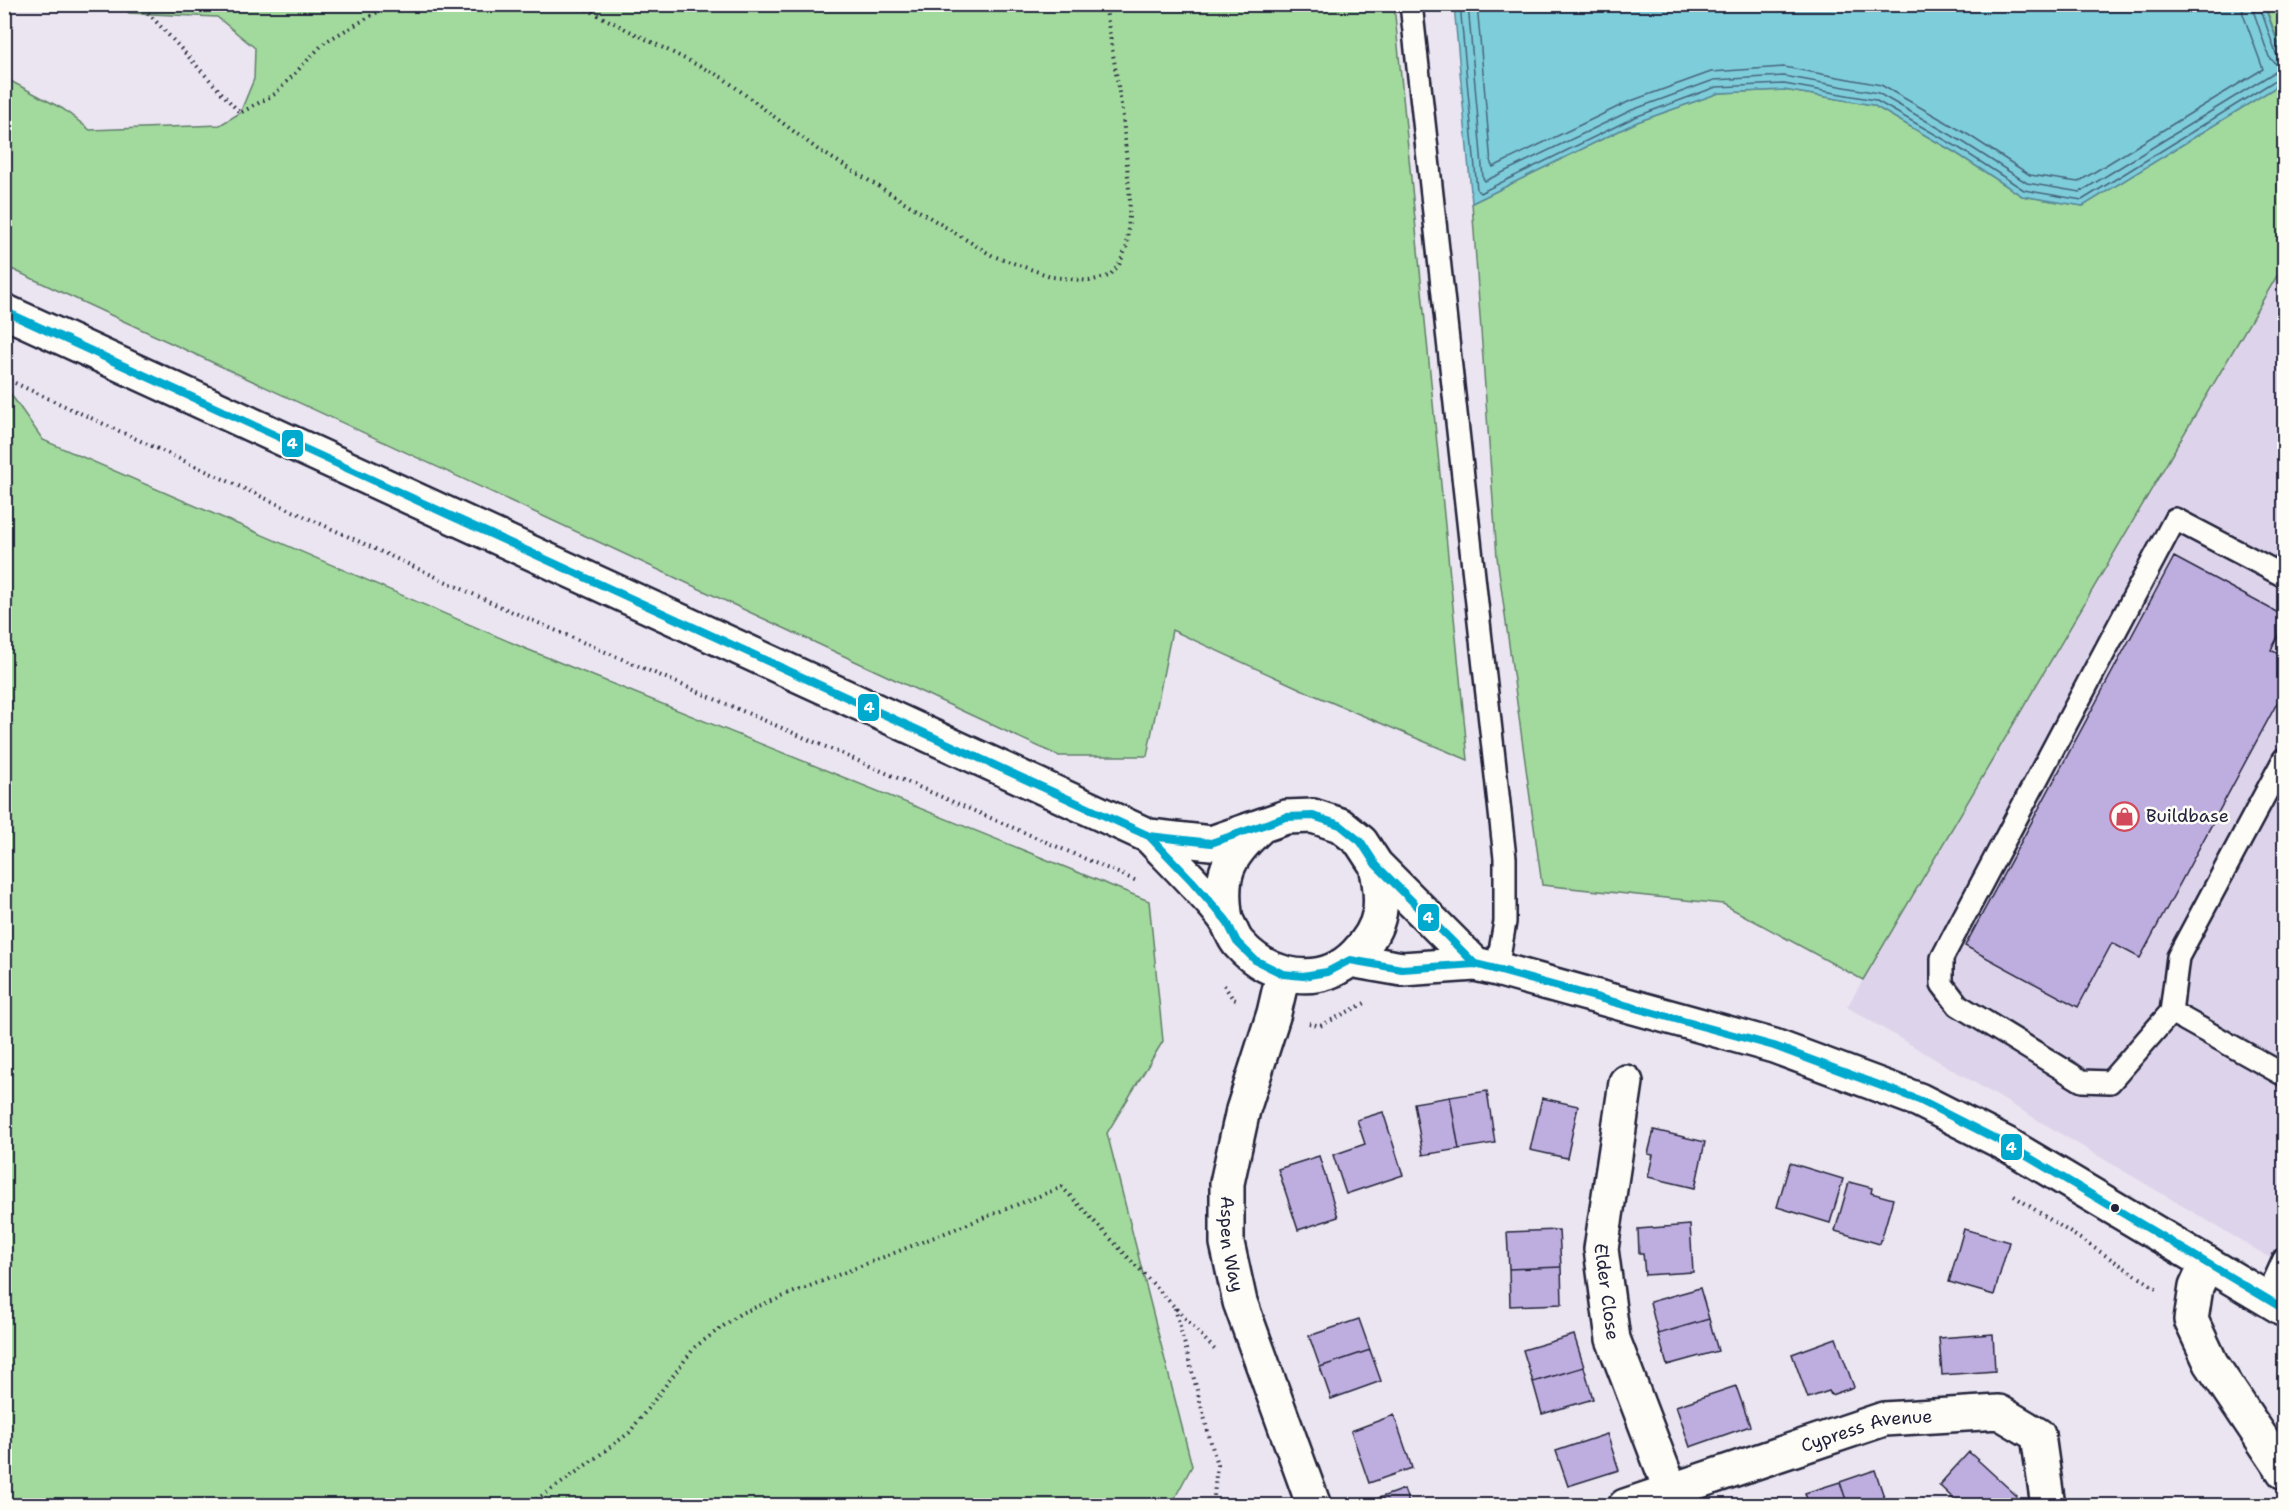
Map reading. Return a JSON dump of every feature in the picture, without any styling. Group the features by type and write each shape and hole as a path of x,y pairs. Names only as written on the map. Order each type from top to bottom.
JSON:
{"main road":[{"path":"4,311 1149,836 1211,843 1260,828 1286,817 1313,816 1340,825 1361,842 1376,865 1486,966"},
{"path":"1226,920 1222,895 1226,870 1239,846 1260,828"},
{"path":"1149,836 1226,920 1238,942 1255,960 1283,974 1303,975 1327,972 1350,960 1367,943 1378,920 1382,892 1376,865"},
{"path":"1350,960 1402,969 1486,966 1774,1046 1919,1100 2007,1146 2275,1304"},
{"name":"Aspen Way","path":"1283,974 1274,1013 1243,1110 1227,1183 1227,1243 1240,1302 1314,1506"},
{"name":"Elder Close","path":"1626,1082 1601,1249 1613,1339 1671,1491"},
{"path":"2207,1263 2196,1287 2192,1320 2211,1363 2284,1472"},
{"name":"Cypress Avenue","path":"1625,1506 1884,1419 2000,1412 2038,1435 2048,1506"}],"lane":[{"path":"1411,4 1505,858 1505,921 1486,966"},
{"path":"2284,576 2175,519 1942,958 1942,984 1958,1005 2082,1081 2110,1082 2171,1012 2178,957 2284,759"},
{"path":"2171,1012 2284,1075"},
{"path":"2275,1304 2284,1259"}],"path":[{"path":"140,4 240,113 275,94 324,42 392,4"},
{"path":"576,4 723,78 817,149 993,256 1053,277 1089,281 1109,276 1119,266 1127,246 1130,201 1123,117 1105,4"},
{"path":"4,378 499,606 1146,885"},
{"path":"1320,1026 1371,1000"},
{"path":"526,1506 563,1482 629,1433 695,1347 741,1313 1062,1187 1222,1357"},
{"path":"2010,1193 2193,1310"},
{"path":"1175,1307 1217,1465 1213,1506"}],"shaded area":[{"path":"2284,264 2284,1266 1847,1007"}],"green space":[{"path":"121,5 1394,5 1468,760 1314,695 1172,630 1147,756 1059,756 5,266 5,78 63,109 90,130 220,125 240,113 254,79 255,48 217,17 129,13"},
{"path":"2265,5 2284,5 2284,59"},
{"path":"2284,82 2284,264 1863,980 1723,904 1542,885 1497,557 1472,203 1637,122 1719,93 1784,90 1873,105 1956,153 2022,196 2083,206"},
{"path":"5,386 43,440 524,648 1149,901 1163,1041 1107,1133 1192,1466 1171,1505 5,1505"}],"water":[{"path":"1454,5 2264,5 2284,60 2284,82 2083,206 2022,196 1956,153 1873,105 1784,90 1719,93 1637,122 1472,203"}],"building":[{"name":"Buildbase","path":"2174,557 2284,616 2284,625 2271,650 2284,657 2284,690 2140,958 2112,943 2078,1007 1965,946"},
{"path":"1487,1091 1495,1143 1459,1149 1450,1097"},
{"path":"1450,1097 1459,1149 1423,1155 1414,1103"},
{"path":"1542,1098 1578,1106 1567,1158 1530,1150"},
{"path":"1383,1112 1403,1175 1346,1194 1333,1155 1365,1144 1357,1120"},
{"path":"1654,1130 1705,1142 1695,1188 1648,1177 1653,1155 1648,1154"},
{"path":"1319,1156 1338,1217 1298,1230 1278,1169"},
{"path":"1790,1163 1843,1179 1830,1223 1777,1207"},
{"path":"1849,1182 1872,1188 1871,1193 1893,1199 1880,1244 1835,1231"},
{"path":"1690,1225 1693,1272 1645,1275 1643,1253 1639,1253 1638,1229"},
{"path":"1964,1229 2009,1242 1994,1295 1949,1282"},
{"path":"1559,1230 1561,1267 1509,1269 1507,1232"},
{"path":"1561,1267 1562,1304 1510,1306 1509,1269"},
{"path":"1700,1288 1709,1319 1658,1334 1650,1302"},
{"path":"1359,1319 1370,1350 1320,1367 1309,1336"},
{"path":"1709,1319 1718,1351 1667,1365 1658,1334"},
{"path":"1993,1334 1995,1371 1942,1375 1939,1338"},
{"path":"1574,1335 1584,1367 1533,1382 1523,1350"},
{"path":"1836,1338 1854,1387 1831,1395 1829,1391 1808,1398 1792,1354"},
{"path":"1370,1350 1381,1381 1331,1399 1320,1367"},
{"path":"1584,1367 1593,1399 1542,1414 1533,1382"},
{"path":"1736,1386 1750,1426 1690,1447 1676,1406"},
{"path":"1394,1415 1412,1468 1369,1483 1351,1431"},
{"path":"1607,1434 1619,1470 1568,1486 1556,1451"},
{"path":"1969,1452 2017,1496 2008,1506 1961,1506 1939,1485"},
{"path":"1875,1470 1887,1506 1848,1506 1840,1482"},
{"path":"1840,1482 1848,1506 1809,1506 1805,1493"},
{"path":"1404,1489 1410,1506 1369,1506 1368,1502"}],"transit line":[{"name":"4","path":"4,311 1149,836 1211,843 1286,817 1313,816 1340,825 1361,842 1376,865 1475,964 1774,1046 1919,1100 2008,1145 2284,1309"},
{"name":"4","path":"1129,827 1149,836 1192,881 1226,920 1237,942 1255,960 1283,974 1303,976 1327,972 1350,960 1402,969 1475,964 1508,972"}],"place":[{"name":"Buildbase","path":"2125,816"}]}
